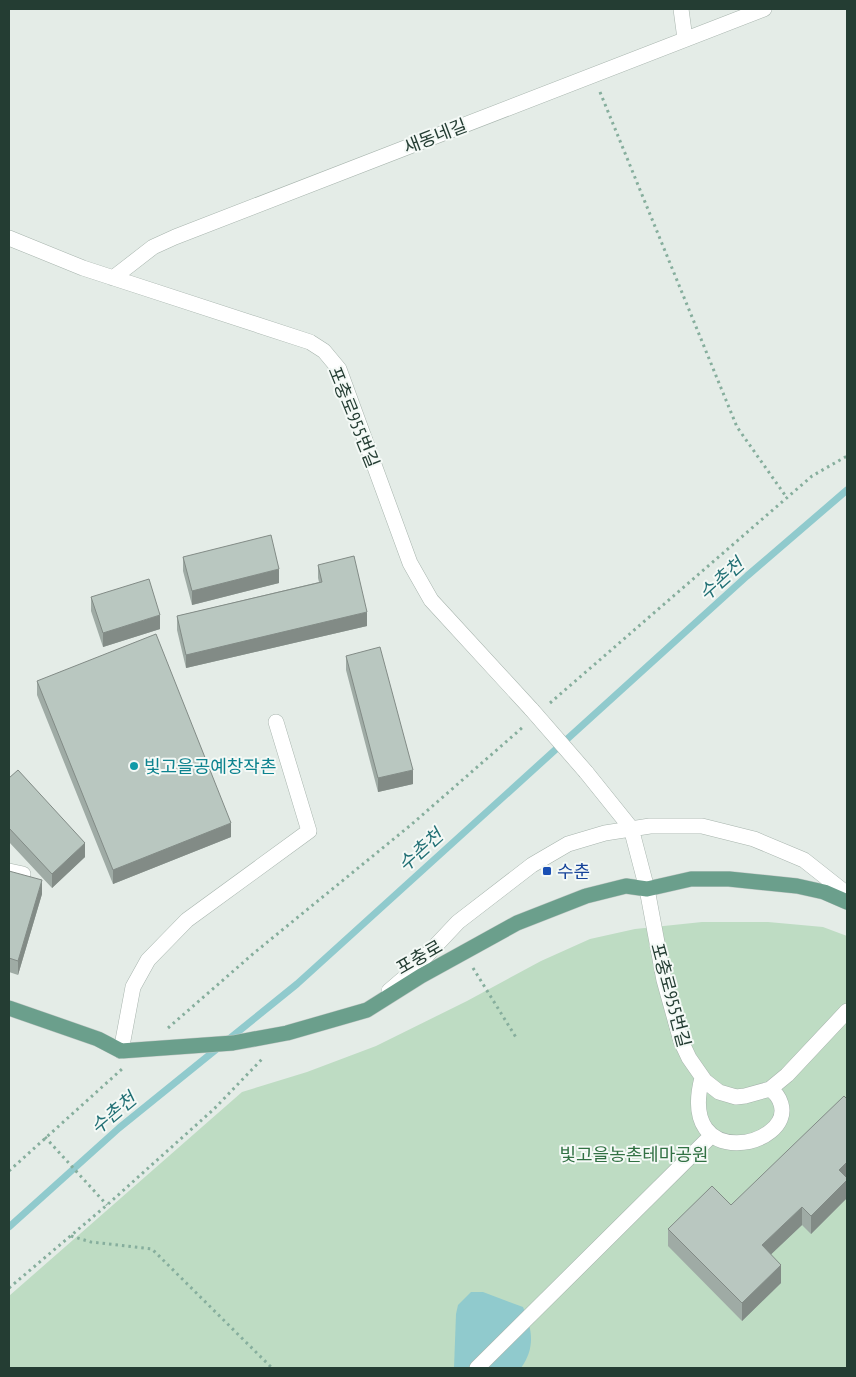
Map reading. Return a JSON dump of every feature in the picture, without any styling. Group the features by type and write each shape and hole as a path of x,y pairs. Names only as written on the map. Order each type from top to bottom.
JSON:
{"main road":[{"name":"포충로","path":"121,1051 233,1044 289,1032 367,1010 421,976 517,923 586,896 626,886 647,888 691,879 729,879 797,886 824,892 847,902"},
{"path":"9,1008 98,1039 121,1051"}],"street":[{"path":"681,9 685,39"},
{"name":"새동네길","path":"113,278 153,247 175,237 764,9"},
{"name":"포충로955번길","path":"9,238 83,268 310,342 328,355 339,369 410,563 421,584 435,604 539,708 586,772 631,828 647,888 664,980 681,1041 702,1078 719,1092 729,1096 745,1096 770,1089 787,1075 847,1011"},
{"path":"121,1051 132,987 148,960 187,920 309,831 276,722"},
{"path":"367,1010 410,973 458,922 532,864 568,844 605,833 650,826 702,826 754,839 804,860 847,894"},
{"path":"702,1078 698,1095 698,1107 705,1129 711,1136 738,1144 754,1140 779,1124 783,1110 776,1093 770,1089"},
{"path":"477,1368 711,1136"}],"path":[{"path":"594,75 737,427 787,498"},
{"path":"539,708 812,476 847,456"},
{"path":"9,1171 45,1137 151,1049 254,953 412,824 524,726"},
{"path":"463,953 517,1039"},
{"path":"9,1288 71,1236 214,1109 289,1032"},
{"path":"45,1137 107,1204"},
{"path":"71,1236 92,1242 152,1249 272,1368"}],"green space":[{"name":"빛고을농촌테마공원","path":"702,922 768,922 823,927 847,936 847,1368 9,1368 9,1296 242,1092 307,1072 376,1046 467,1001 541,961 590,939 635,929"}],"water":[{"path":"471,1292 483,1292 523,1307 529,1323 531,1345 521,1368 454,1368 458,1305"}],"building":[{"path":"271,535 279,569 192,591 183,557"},
{"path":"354,556 367,612 186,655 177,616 322,582 318,565"},
{"path":"149,579 160,615 103,633 91,597"},
{"name":"빛고을공예창작촌","path":"156,634 231,823 113,870 37,681"},
{"path":"380,647 413,770 378,778 346,656"},
{"path":"18,770 85,843 52,874 9,828 9,778"},
{"path":"9,871 42,880 18,961 9,958"},
{"path":"844,1096 847,1099 847,1162 839,1170 847,1180 811,1216 802,1207 762,1245 781,1265 742,1303 668,1229 712,1186 731,1205"}],"waterway":[{"name":"수촌천","path":"9,1227 119,1128 297,984 747,576 847,490"}],"place":[{"name":"빛고을공예창작촌","path":"134,766"},
{"name":"수춘","path":"547,871"}]}
